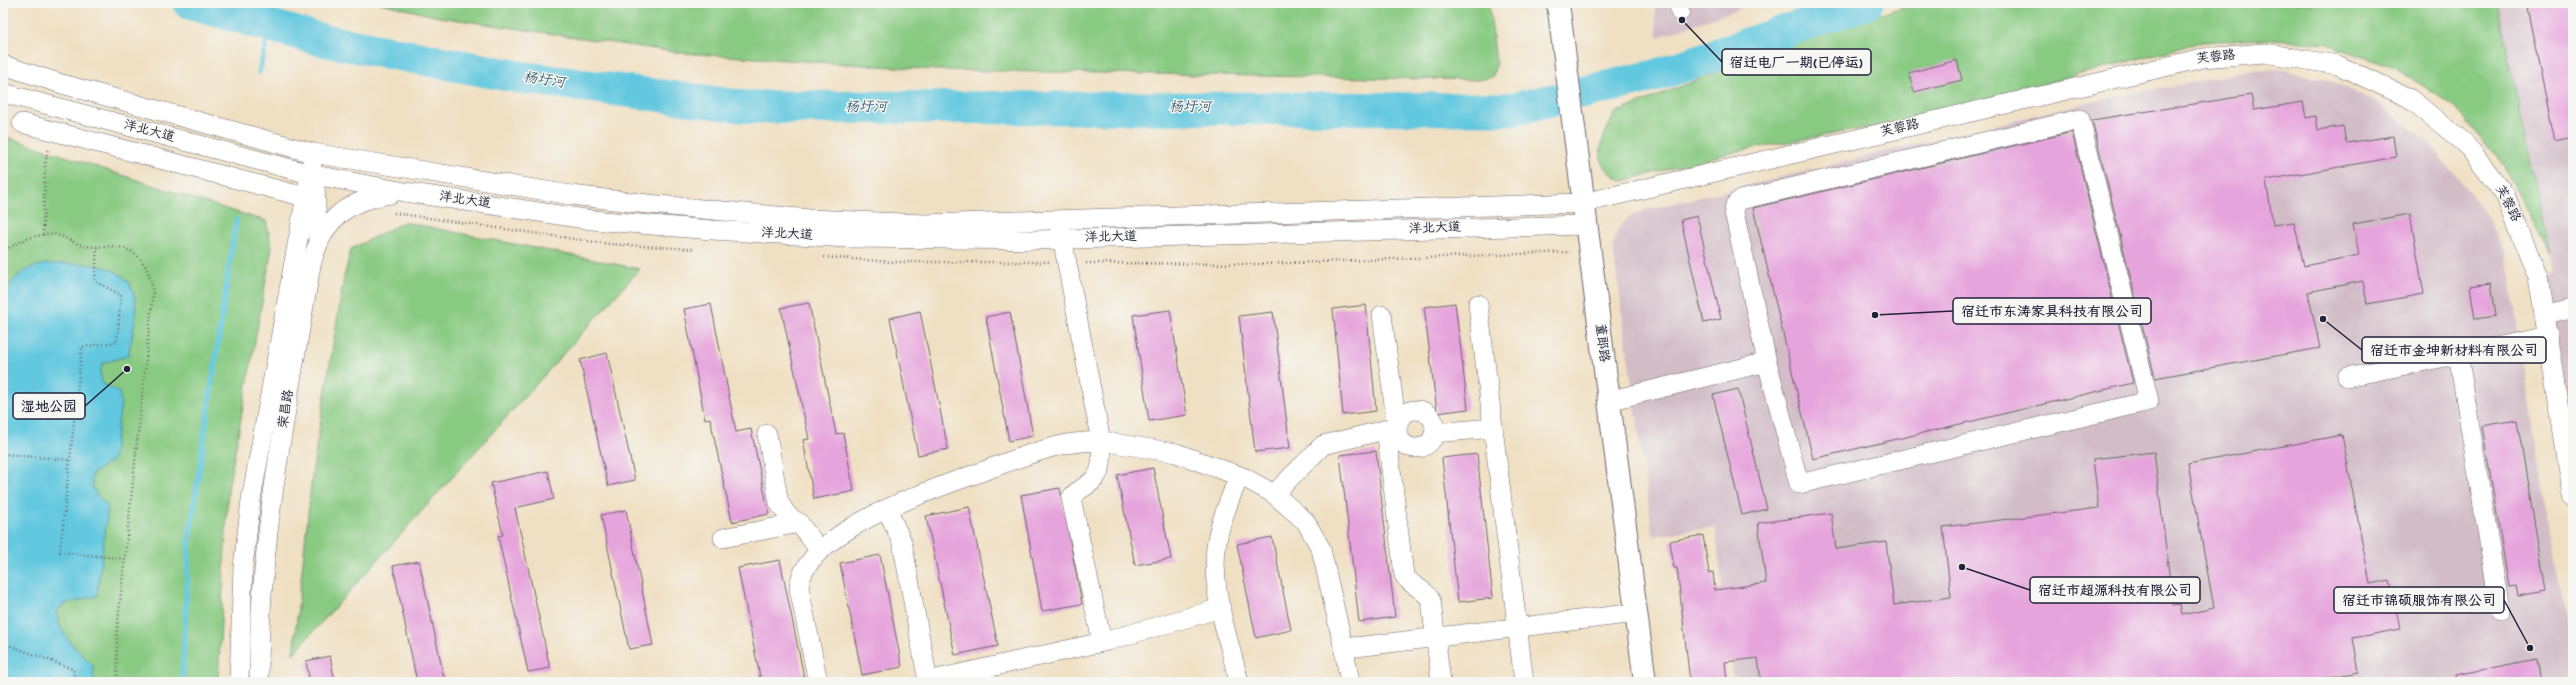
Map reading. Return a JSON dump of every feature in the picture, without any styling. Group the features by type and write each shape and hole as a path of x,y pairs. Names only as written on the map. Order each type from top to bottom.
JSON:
{"main road":[{"name":"董郎路","path":"1558,3 1585,225 1646,682"}],"street":[{"name":"芙蓉路","path":"1583,204 2203,58 2264,53 2338,65 2409,98 2466,144 2505,194 2533,262 2545,314 2573,496"},
{"name":"洋北大道","path":"3,65 62,84 313,153 571,195 648,204 809,219 926,224 1583,204"},
{"name":"洋北大道","path":"3,93 312,175 405,192 592,220 712,230 847,238 1063,239 1585,225"},
{"path":"2080,119 2149,401 1798,484 1768,362 1734,212 1735,205 1740,200 2080,119"},
{"path":"22,123 305,197"},
{"name":"荣昌路","path":"239,682 243,567 251,500 305,197 312,175 313,153"},
{"path":"312,175 318,241"},
{"name":"荣昌路","path":"259,682 261,606 269,516 311,265 318,241 327,227 347,207 368,198 405,192"},
{"path":"1059,220 1101,441 1101,466 1095,479 1076,491 1071,498 1102,642"},
{"path":"1478,304 1524,682"},
{"path":"2545,314 2573,308"},
{"path":"1382,315 1404,575 1410,584 1428,593 1431,601 1441,682"},
{"path":"2347,377 2458,353 2549,336"},
{"path":"2458,353 2500,610"},
{"path":"1608,401 1768,362"},
{"path":"1274,494 1323,445 1392,428 1402,416 1408,412 1420,411 1431,418 1434,433 1426,446 1414,448 1408,447 1399,439 1392,428"},
{"path":"1434,433 1493,428"},
{"path":"767,434 779,503 789,517 799,523 820,551"},
{"path":"818,682 799,588 800,577 820,551 848,530 902,501 1040,451 1080,442 1101,441 1176,453 1239,476 1274,494 1306,522 1321,549 1350,682"},
{"path":"1239,476 1225,511 1217,540 1215,569 1221,608 1239,682"},
{"path":"887,509 902,542 928,681 1102,642 1221,608"},
{"path":"723,538 799,523"},
{"path":"1343,645 1356,647 1636,613"}],"path":[{"path":"43,235 45,165 51,131"},
{"path":"387,212 609,244 696,249"},
{"path":"3,253 23,240 43,235 55,234 77,244 97,247 119,247 138,258 146,266 152,278 154,293 117,631 117,682"},
{"path":"97,247 95,281 121,295 117,342 82,347 60,552 125,559"},
{"path":"823,257 894,262 1263,264 1589,251"},
{"path":"3,454 70,460"},
{"path":"3,642 73,669 75,682"}],"shaded area":[{"path":"1654,3 1756,3 1658,37"},
{"path":"2497,3 2573,3 2573,452 2545,280 2556,278"},
{"path":"2284,70 2334,82 2375,102 2427,140 2482,208 2506,255 2573,664 2573,682 1734,682 1715,527 1653,536 1613,247 1618,228 1629,217 1646,210 2081,104 2248,71"}],"green space":[{"path":"380,3 1489,3 1496,62 1493,77 1478,80 938,70 681,53 439,17"},
{"path":"1915,3 2497,3 2551,258 2505,167 2454,106 2397,69 2328,44 2260,39 2202,42 1895,123 1742,150 1623,181 1612,174 1605,167 1601,159 1602,143 1605,133 1615,113 1761,54"},
{"path":"3,136 200,201 266,221 272,247 228,490 218,682 3,682"},
{"path":"404,222 640,269 293,654 313,468 344,277 351,249"}],"water":[{"path":"45,264 84,264 111,270 122,276 130,285 136,305 135,320 128,356 103,363 100,371 102,383 119,392 121,403 113,460 92,474 92,484 95,492 108,506 97,596 63,604 56,613 65,636 93,665 94,682 3,682 3,299 10,285 19,275 30,268"}],"building":[{"path":"2526,3 2573,3 2573,137 2555,141"},
{"path":"1957,60 1962,80 1914,92 1909,73"},
{"path":"2251,95 2254,110 2303,102 2306,118 2316,116 2318,130 2343,126 2346,143 2393,136 2396,157 2266,180 2273,225 2294,222 2304,266 2359,255 2353,224 2410,214 2424,294 2367,304 2363,281 2308,292 2320,348 2155,378 2092,120"},
{"path":"2072,132 2133,383 1813,459 1753,208"},
{"path":"1697,216 1721,319 1704,323 1681,220"},
{"path":"2491,283 2496,316 2475,319 2470,286"},
{"path":"809,303 836,434 843,433 854,491 814,499 803,440 809,439 781,308"},
{"path":"1455,303 1468,409 1437,413 1424,307"},
{"path":"711,304 736,432 751,429 769,514 732,522 710,418 705,419 684,309"},
{"path":"1366,305 1376,411 1343,415 1333,309"},
{"path":"1170,310 1187,415 1149,421 1133,315"},
{"path":"920,311 948,449 918,455 890,318"},
{"path":"1010,312 1033,436 1009,441 986,317"},
{"path":"1273,312 1290,448 1255,452 1239,316"},
{"path":"607,353 635,480 608,486 580,360"},
{"path":"1738,389 1767,509 1742,515 1713,395"},
{"path":"2517,420 2546,591 2518,596 2516,586 2509,587 2482,426"},
{"path":"2342,435 2370,584 2390,580 2400,629 2353,638 2359,672 2304,682 1761,682 1758,658 1725,662 1727,682 1690,682 1677,568 1674,568 1670,541 1703,535 1709,573 1713,572 1715,590 1766,583 1758,523 1831,513 1836,549 1886,542 1894,605 1951,597 1943,527 2099,508 2093,459 2154,452 2173,605 2180,604 2182,615 2214,608 2188,464"},
{"path":"1376,451 1395,617 1359,622 1340,455"},
{"path":"1477,454 1493,598 1458,602 1442,458"},
{"path":"1153,468 1171,559 1135,565 1117,475"},
{"path":"548,471 554,499 515,508 550,668 528,672 498,536 503,535 491,483"},
{"path":"1060,488 1082,604 1042,611 1021,495"},
{"path":"969,507 998,646 955,655 926,516"},
{"path":"626,510 653,645 629,649 601,515"},
{"path":"1272,537 1291,630 1256,638 1237,544"},
{"path":"880,555 902,667 862,675 840,563"},
{"path":"780,560 805,682 761,682 738,568"},
{"path":"419,561 445,682 417,682 393,566"},
{"path":"330,656 335,682 310,682 306,661"},
{"path":"2537,659 2541,682 2456,682 2455,675"}],"waterway":[{"name":"杨圩河","path":"189,3 322,40 519,77 747,107 1512,109 1553,100"},
{"path":"1585,92 1654,76 1867,3"},
{"path":"259,72 271,25"},
{"path":"182,682 189,541 236,220"}],"place":[{"name":"宿迁电厂一期(已停运)","path":"1682,20"},
{"name":"宿迁市东涛家具科技有限公司","path":"1875,315"},
{"name":"宿迁市金坤新材料有限公司","path":"2323,319"},
{"name":"湿地公园","path":"127,369"},
{"name":"宿迁市超源科技有限公司","path":"1962,567"},
{"name":"宿迁市锦硕服饰有限公司","path":"2530,648"}]}
